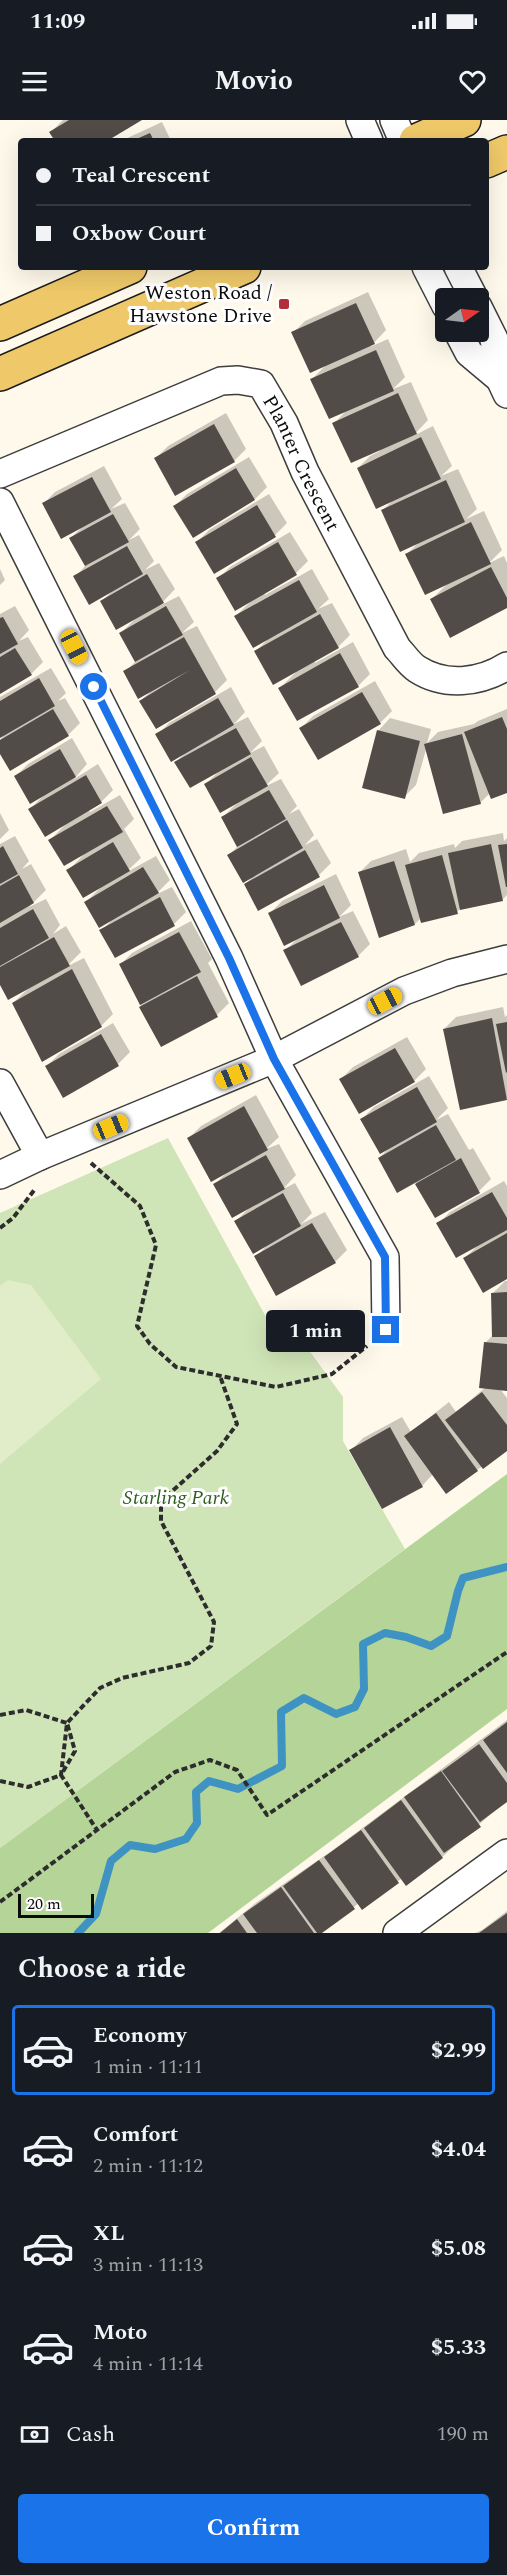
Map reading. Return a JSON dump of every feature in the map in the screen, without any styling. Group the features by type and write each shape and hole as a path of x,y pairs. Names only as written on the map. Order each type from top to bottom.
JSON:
{"main road":[{"path":"423,138 464,120"},
{"path":"489,160 507,152"},
{"path":"0,324 123,270"},
{"path":"0,374 237,270"}],"street":[{"path":"360,120 368,138"},
{"path":"394,120 402,138"},
{"path":"428,270 437,288"},
{"path":"460,270 469,288"},
{"path":"489,329 494,339 503,387"},
{"path":"463,342 469,353 503,387"},
{"name":"Planter Crescent","path":"0,474 221,381 238,380 261,384 284,423 305,472 397,648 416,669 440,678 464,682 493,675 507,666"},
{"path":"0,502 219,937 274,1059 385,1257 386,1330"},
{"path":"0,1175 40,1169 70,1144 274,1059 404,991 452,973 507,959"},
{"path":"0,1083 40,1169"},
{"path":"397,1933 507,1853"}],"path":[{"path":"70,1144 140,1206 156,1245 137,1326 150,1344 176,1367 276,1387 332,1374 386,1330"},
{"path":"0,1228 13,1218 40,1169"},
{"path":"97,1830 62,1775 67,1723 100,1688 122,1678 189,1664 211,1646 214,1622 161,1521 161,1501 217,1451 237,1424 220,1376"},
{"path":"0,1902 175,1772 210,1760 237,1770 267,1815 507,1652"},
{"path":"0,1714 26,1710 67,1723"},
{"path":"0,1781 28,1787 62,1775 75,1751 67,1723"}],"green space":[{"name":"Starling Park","path":"168,1138 266,1317 311,1353 343,1397 343,1441 405,1549 0,1848 0,1213"},
{"path":"8,1280 31,1285 101,1379 0,1464 0,1286"},
{"path":"507,1474 507,1709 208,1933 0,1933 0,1848"}],"building":[{"path":"69,120 142,120 112,138 53,138 49,132"},
{"path":"150,133 152,138 139,138"},
{"path":"356,303 375,344 310,373 291,332"},
{"path":"376,350 394,391 329,419 310,379"},
{"path":"398,393 417,434 351,463 332,423"},
{"path":"214,424 235,462 175,496 154,458"},
{"path":"421,437 441,479 376,509 357,468"},
{"path":"236,468 255,500 193,538 173,506"},
{"path":"92,477 111,512 61,539 42,503"},
{"path":"446,480 465,522 400,552 381,510"},
{"path":"257,505 276,537 214,574 195,542"},
{"path":"113,514 129,542 85,566 69,538"},
{"path":"471,522 491,564 425,595 405,554"},
{"path":"278,542 297,575 235,611 216,578"},
{"path":"127,546 143,574 89,605 73,576"},
{"path":"491,567 507,598 507,608 450,638 430,599"},
{"path":"147,574 164,603 116,630 100,601"},
{"path":"299,580 317,612 253,648 234,616"},
{"path":"166,606 183,635 135,662 119,633"},
{"path":"320,614 339,648 273,685 254,651"},
{"path":"3,617 18,644 0,654 0,618"},
{"path":"184,637 216,694 156,729 139,701 190,670 138,699 123,671"},
{"path":"15,648 32,675 0,694 0,657"},
{"path":"340,653 359,687 297,721 278,688"},
{"path":"39,678 55,706 0,738 0,701"},
{"path":"362,692 381,724 318,760 299,728"},
{"path":"218,698 234,725 171,762 155,734"},
{"path":"53,709 69,736 10,771 0,754 0,740"},
{"path":"502,717 507,729 507,793 491,799 464,732"},
{"path":"236,728 251,754 190,788 174,762"},
{"path":"377,730 420,741 405,799 362,788"},
{"path":"462,734 481,804 443,814 424,744"},
{"path":"60,749 76,777 30,804 14,776"},
{"path":"251,757 268,786 220,813 204,784"},
{"path":"86,775 102,803 45,837 28,809"},
{"path":"269,790 286,819 237,847 221,817"},
{"path":"107,806 123,832 64,866 48,840"},
{"path":"287,820 303,848 243,883 227,855"},
{"path":"113,842 130,871 83,898 66,870"},
{"path":"491,844 503,901 460,910 448,853"},
{"path":"507,844 507,887 506,887 498,845"},
{"path":"3,846 18,874 0,884 0,848"},
{"path":"305,850 320,877 258,911 244,884"},
{"path":"442,855 458,914 421,923 405,865"},
{"path":"394,861 415,925 379,938 358,872"},
{"path":"143,867 159,893 99,928 84,902"},
{"path":"19,875 34,903 0,923 0,886"},
{"path":"324,885 340,918 284,946 268,913"},
{"path":"160,897 175,926 115,958 99,930"},
{"path":"33,909 49,938 0,966 0,928"},
{"path":"341,922 359,957 301,986 283,950"},
{"path":"179,932 201,972 140,1005 119,964"},
{"path":"54,937 70,966 8,1000 0,985 0,967"},
{"path":"72,969 102,1027 42,1062 12,1003"},
{"path":"197,976 218,1017 161,1047 139,1007"},
{"path":"492,1018 507,1100 460,1110 443,1029"},
{"path":"507,1022 507,1072 506,1073 496,1024"},
{"path":"101,1034 119,1066 63,1098 45,1066"},
{"path":"395,1048 415,1082 359,1114 339,1079"},
{"path":"417,1087 437,1122 380,1154 360,1119"},
{"path":"244,1106 268,1150 211,1182 187,1138"},
{"path":"436,1125 456,1160 397,1193 378,1158"},
{"path":"266,1155 285,1189 232,1218 213,1184"},
{"path":"461,1158 480,1193 435,1218 415,1184"},
{"path":"492,1192 507,1218 507,1230 456,1258 436,1223"},
{"path":"283,1193 301,1226 253,1254 234,1221"},
{"path":"312,1223 336,1263 276,1296 254,1256"},
{"path":"507,1233 507,1279 483,1293 463,1258"},
{"path":"507,1292 507,1337 492,1337 491,1293"},
{"path":"484,1342 507,1344 507,1391 479,1388"},
{"path":"482,1392 507,1425 507,1451 483,1469 445,1420"},
{"path":"436,1413 478,1471 446,1494 404,1436"},
{"path":"390,1427 423,1487 382,1509 349,1450"},
{"path":"507,1722 507,1773 483,1740"},
{"path":"479,1744 507,1783 507,1802 480,1822 442,1771"},
{"path":"441,1771 481,1827 444,1853 404,1797"},
{"path":"401,1800 443,1858 406,1886 364,1828"},
{"path":"361,1830 399,1883 362,1910 324,1857"},
{"path":"319,1860 355,1909 322,1933 317,1933 283,1886"},
{"path":"281,1887 314,1933 257,1933 243,1914"},
{"path":"507,1913 507,1933 479,1933"},
{"path":"237,1919 247,1933 220,1933"}],"waterway":[{"path":"78,1933 96,1914 111,1861 130,1845 155,1849 186,1839 197,1823 196,1792 209,1781 238,1789 282,1766 281,1712 304,1698 336,1714 355,1707 364,1689 363,1644 385,1633 406,1637 431,1646 447,1636 463,1578 507,1567"}],"place":[{"name":"Weston Road / Hawstone Drive","path":"284,304"}],"route":[{"path":"94,687 229,958 274,1059 385,1257 386,1330"}]}
